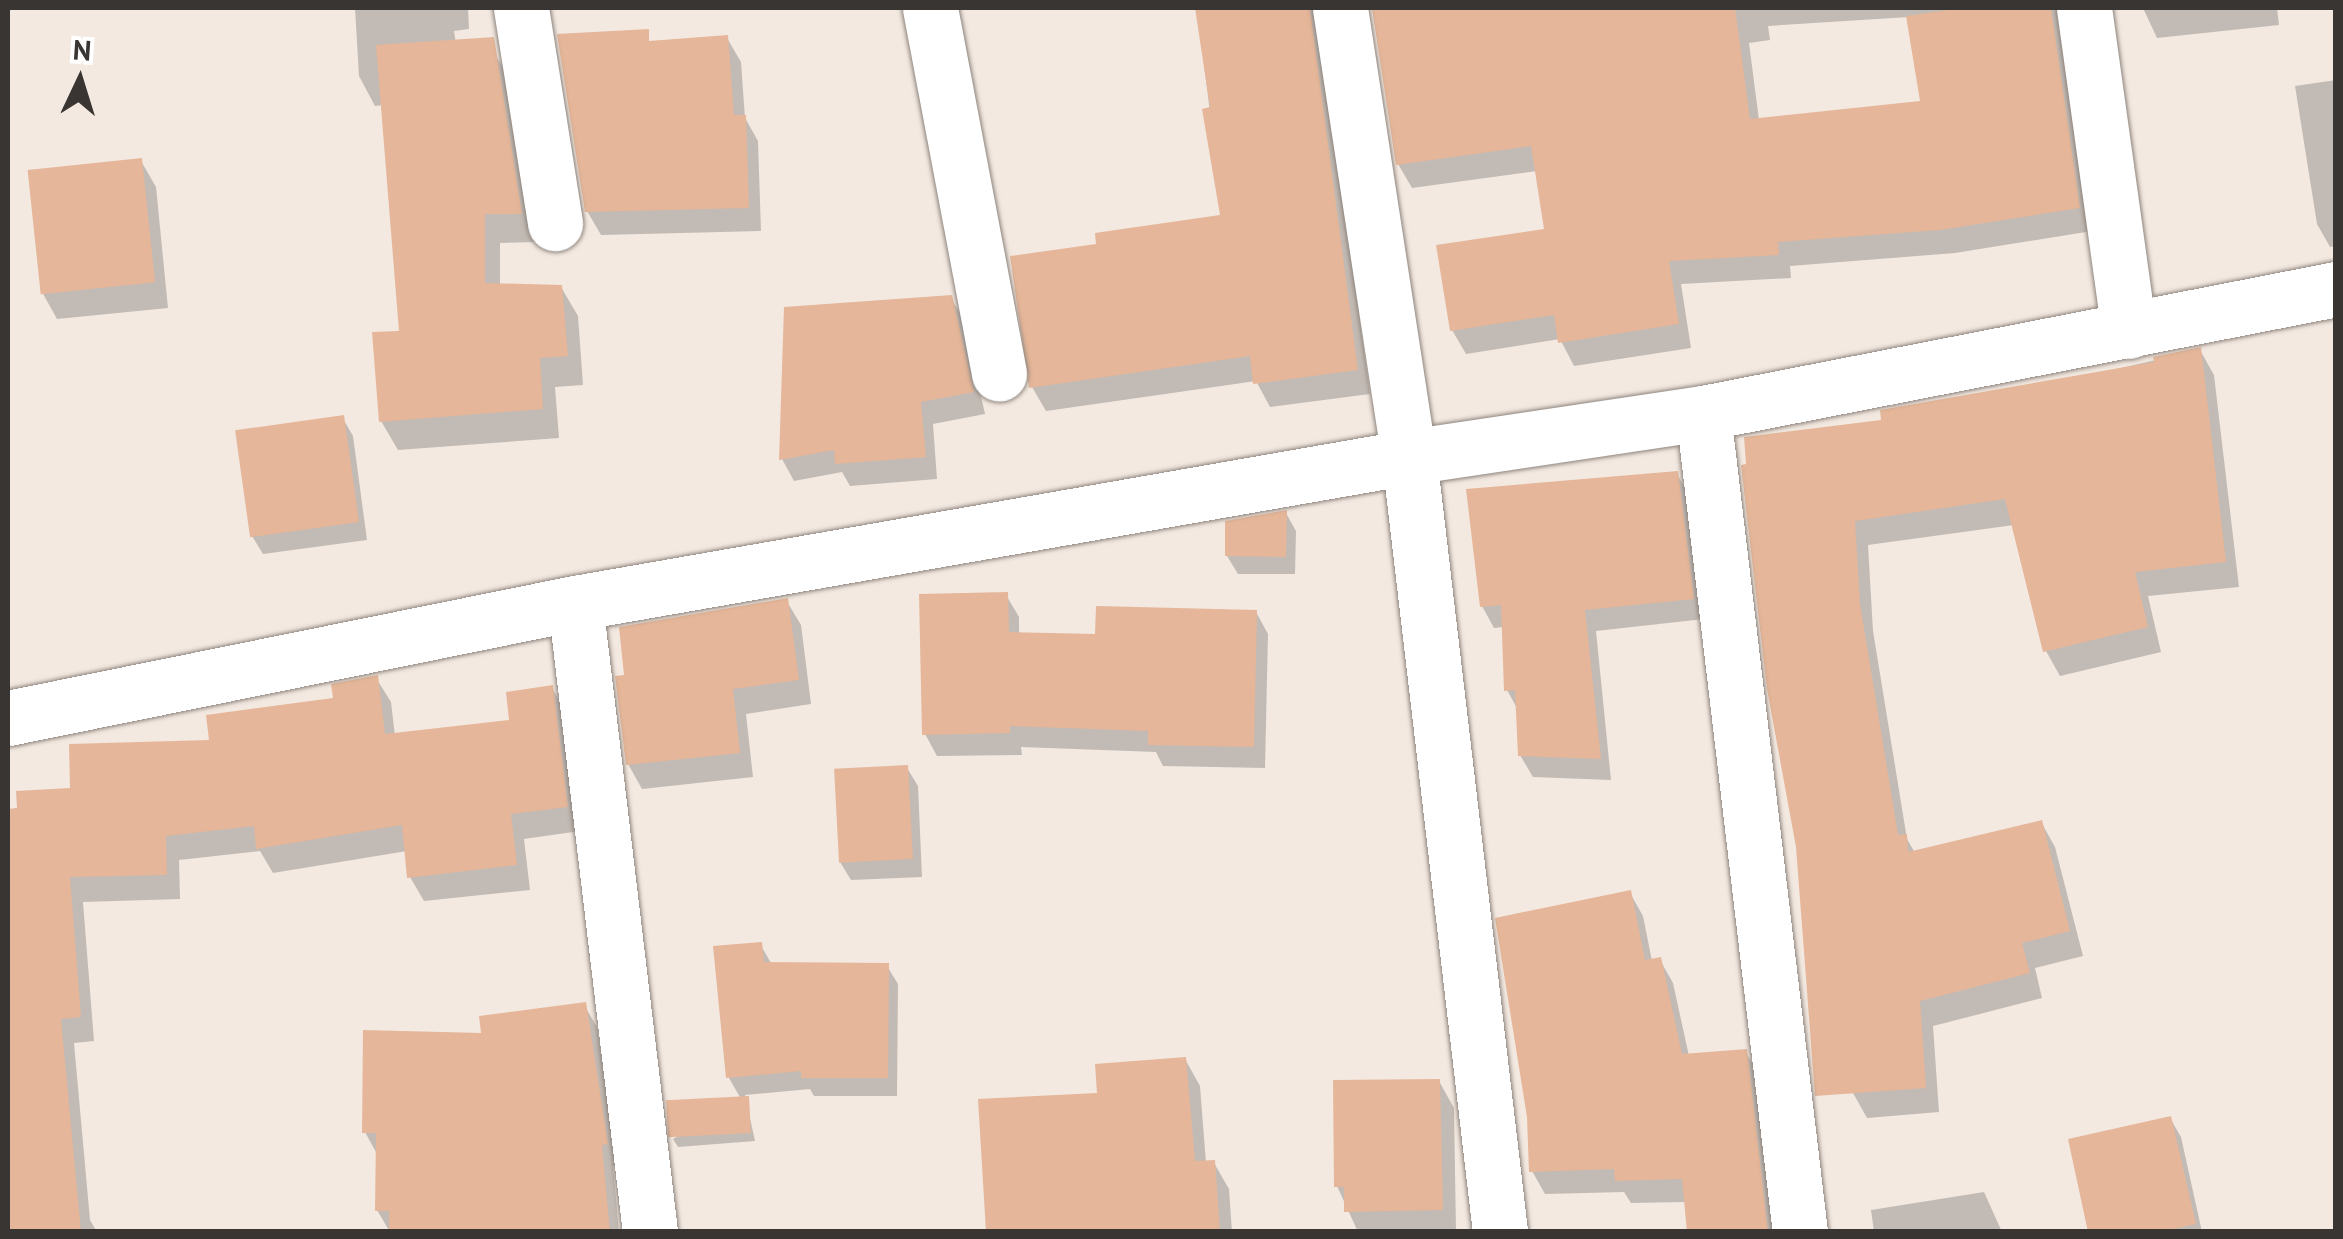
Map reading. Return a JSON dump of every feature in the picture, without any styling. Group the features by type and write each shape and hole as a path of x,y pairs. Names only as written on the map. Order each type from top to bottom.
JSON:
{"street":[{"path":"521,8 555,223"},
{"path":"930,8 998,374"},
{"path":"1340,8 1409,457 1500,1232"},
{"path":"2084,8 2129,332"},
{"path":"8,718 575,603 1409,457 1703,413 2336,289"},
{"path":"1703,413 1800,1232"},
{"path":"575,603 650,1232"}],"building":[{"path":"1195,8 1310,8 1358,370 1253,384 1250,356 1029,388 1010,256 1096,244 1095,233 1220,215 1202,109 1210,107"},
{"path":"1372,8 1735,8 1750,119 1920,101 1906,16 1963,8 2051,8 2080,208 1940,230 1778,242 1779,255 1669,261 1679,324 1558,343 1554,315 1450,331 1436,245 1544,229 1531,146 1396,165"},
{"path":"649,29 649,41 728,35 734,115 746,115 749,208 585,212 557,34"},
{"path":"494,37 522,214 485,214 485,283 562,285 568,356 540,358 543,409 379,422 372,332 399,331 376,45"},
{"path":"142,158 155,282 41,294 28,170"},
{"path":"952,295 974,392 921,402 926,457 835,464 834,450 779,460 784,307"},
{"path":"2201,347 2226,562 2135,572 2148,627 2043,652 2005,499 1855,521 1860,604 1898,835 1907,834 1908,852 2042,820 2070,931 2022,943 2030,973 1920,1001 1926,1088 1815,1096 1796,847 1767,689 1741,465 1746,464 1744,437 1881,420 1880,410 2154,362 2153,357"},
{"path":"344,415 359,522 250,537 235,430"},
{"path":"1678,471 1694,599 1585,610 1601,759 1518,756 1515,690 1504,691 1501,605 1480,607 1466,489"},
{"path":"1287,510 1286,557 1225,556 1225,521"},
{"path":"1008,592 1009,632 1095,634 1096,606 1257,610 1254,747 1148,745 1148,731 1010,726 1010,733 922,735 919,594"},
{"path":"788,598 799,680 733,689 740,753 626,765 615,676 624,675 619,627"},
{"path":"378,675 385,734 509,720 506,692 553,685 568,807 511,814 517,865 407,878 402,825 256,849 254,826 166,836 167,875 70,877 81,1017 61,1019 81,1232 8,1232 8,809 17,808 16,791 70,788 69,744 209,740 206,715 333,698 331,684"},
{"path":"908,765 913,859 839,863 834,769"},
{"path":"1631,890 1645,960 1661,957 1682,1054 1747,1049 1768,1232 1687,1232 1682,1179 1615,1181 1614,1169 1529,1172 1527,1117 1495,918"},
{"path":"762,942 764,962 889,963 888,1078 801,1078 801,1071 726,1078 713,946"},
{"path":"586,1002 608,1144 602,1145 610,1232 389,1232 389,1211 375,1211 376,1133 362,1133 363,1030 481,1033 479,1016"},
{"path":"1186,1057 1195,1161 1215,1160 1220,1232 986,1232 978,1099 1097,1093 1095,1064"},
{"path":"1440,1079 1443,1210 1344,1212 1344,1187 1334,1187 1333,1080"},
{"path":"749,1096 751,1133 668,1137 666,1100"},
{"path":"2171,1116 2196,1224 2161,1232 2088,1232 2068,1139"}]}
